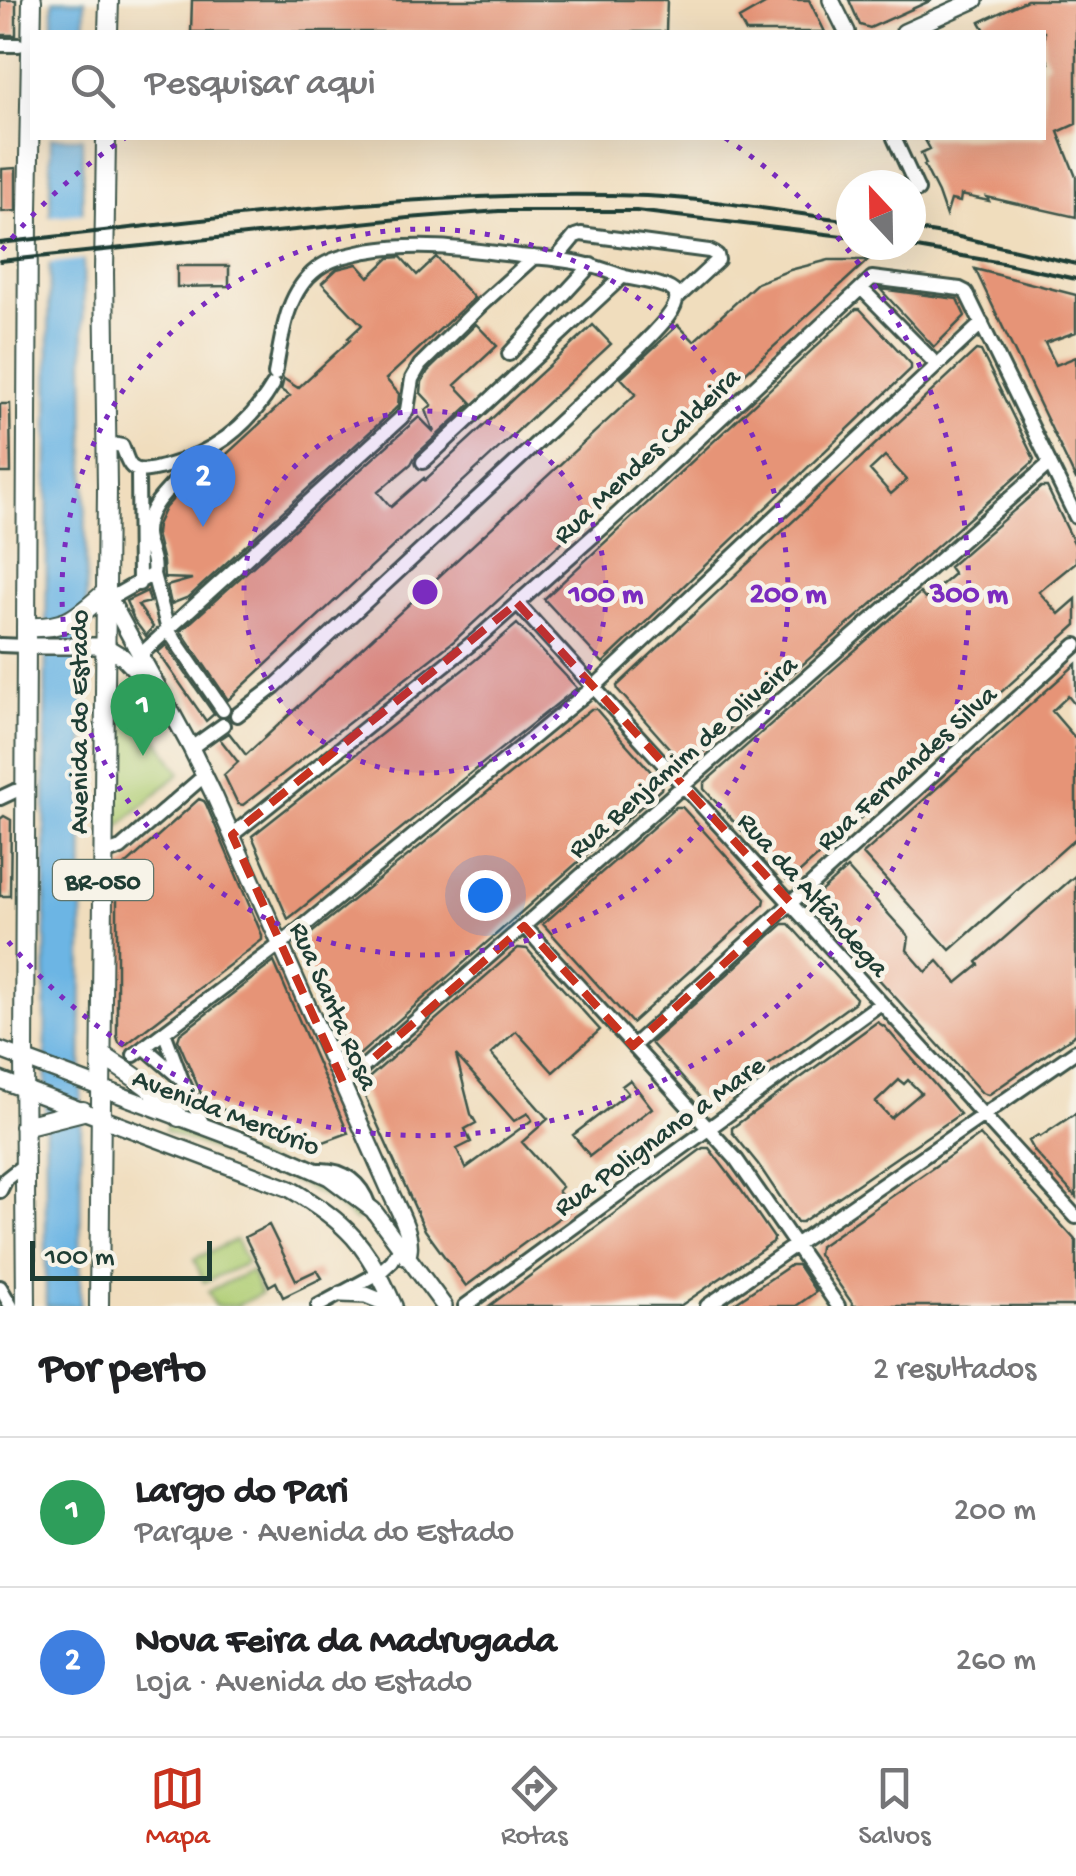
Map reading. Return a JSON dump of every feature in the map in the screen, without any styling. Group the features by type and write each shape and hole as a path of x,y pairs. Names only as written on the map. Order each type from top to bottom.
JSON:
{"highway":[{"name":"Avenida do Estado","path":"32,0 32,30"},
{"path":"108,30 109,0"},
{"name":"Avenida do Estado","path":"26,1306 24,1164 33,1123 24,1088 25,790 31,636 32,140"},
{"name":"Avenida do Estado","path":"99,1306 92,1114 102,1055 104,706 100,646 107,443 106,140"},
{"path":"31,636 68,622 103,598"},
{"path":"104,706 123,694 166,706"},
{"path":"102,1055 166,1100 179,1117"},
{"path":"33,1123 92,1114"}],"main road":[{"path":"831,0 845,30"},
{"path":"908,30 974,0"},
{"path":"103,598 166,706"},
{"path":"31,636 100,646 133,666 166,706"},
{"name":"Rua Santa Rosa","path":"166,706 205,775 344,1084 405,1247"},
{"name":"Avenida Mercúrio","path":"0,1050 276,1153 328,1177 369,1206 405,1247 444,1306"},
{"name":"Avenida Mercúrio","path":"0,1080 290,1189 324,1208 367,1253 394,1303"},
{"path":"341,1294 366,1295 394,1303"}],"street":[{"path":"0,45 19,46"},
{"path":"895,140 909,170"},
{"path":"553,258 581,234 717,255 718,260 677,298"},
{"path":"107,443 122,446 131,466 138,470 197,456 222,442 254,412 274,380 288,310 303,282 314,270 345,255 400,245 553,258 666,286 677,298 676,307 639,348 275,686 191,748"},
{"path":"139,656 402,417 420,365 534,258"},
{"path":"510,354 591,265"},
{"path":"423,462 623,276"},
{"path":"936,365 862,288 872,278 966,292 1076,516"},
{"name":"Rua Mendes Caldeira","path":"232,835 477,639 862,288"},
{"path":"182,1080 139,1051 281,944 594,687 982,323"},
{"path":"197,456 154,506 146,534 168,630 228,717"},
{"name":"Rua Benjamim de Oliveira","path":"344,1084 1050,463"},
{"path":"138,470 138,584"},
{"path":"103,598 153,574"},
{"name":"Rua da Alfândega","path":"518,603 1076,1218"},
{"path":"0,646 31,636"},
{"name":"Rua Fernandes Silva","path":"633,1046 1076,645"},
{"path":"104,854 121,848 205,775"},
{"path":"0,798 25,790"},
{"path":"524,926 736,1159 838,1306"},
{"name":"Rua Polignano a Mare","path":"465,1306 881,1003"},
{"path":"164,1032 204,1127"},
{"path":"706,1306 1076,1051"},
{"path":"0,1191 24,1164"},
{"path":"318,1306 378,1273 405,1247"},
{"path":"0,1286 11,1306"}],"highlighted area":[{"path":"517,603 791,903 633,1046 524,926 344,1084 232,835"}],"green space":[{"path":"134,710 141,714 180,773 117,828 119,714"},
{"path":"168,1124 307,1178 361,1215 356,1221 327,1198 302,1185 165,1131"},
{"path":"236,1240 247,1263 204,1282 194,1259"},
{"path":"251,1271 261,1294 236,1306 215,1306 208,1291"}],"water":[{"path":"53,0 85,0 84,30 53,30"},
{"path":"51,140 82,140 87,667 80,1306 46,1306 45,740"}],"pier":[{"path":"87,213 88,259 44,264 45,217"}],"building":[{"path":"0,0 16,0 16,35 0,35"},
{"path":"192,0 667,0 666,30 191,30"},
{"path":"772,0 809,0 824,30 745,30 739,19"},
{"path":"849,0 932,0 870,28 860,25"},
{"path":"1027,0 1076,0 1076,124 1058,132 1076,177 1076,217 961,195 960,202 951,200 946,216 924,165 921,153 930,149 925,140 1046,140 1046,30 985,30 980,22"},
{"path":"16,168 16,211 2,212 2,169"},
{"path":"401,257 417,275 436,257 474,298 386,379 399,394 398,406 189,597 171,604 167,586 192,579 164,578 156,534 165,508 290,396 281,390 284,379 298,388 362,325 322,283 337,269 357,264 369,277 389,258"},
{"path":"829,260 868,260 454,641 243,805 238,804 224,775 238,762 220,739 229,733 246,755 636,394 621,378 678,325 694,341 757,283"},
{"path":"177,266 229,266 229,286 177,287"},
{"path":"975,269 1076,295 1076,332 1045,343 1056,365 1076,357 1076,480"},
{"path":"880,289 957,299 965,316 934,347"},
{"path":"856,309 911,364 911,369 603,663 544,599"},
{"path":"476,324 497,346 455,385 472,403 378,492 391,507 593,325 611,344 228,700 181,631 419,417 434,432 426,410 432,405 421,393 422,382 428,371"},
{"path":"976,350 981,351 1034,459 1032,463 686,767 617,686","holes":["885,456 907,480 891,494 870,470"]},
{"path":"0,404 10,404 11,473 0,473"},
{"path":"1041,487 1047,487 1076,547 1076,562 1039,592 1059,614 1076,599 1076,625 789,882 704,789 704,783 920,593 925,599 954,574 949,567"},
{"path":"147,591 150,602 138,605 153,627 146,636 126,601"},
{"path":"517,624 577,688 288,919 252,836"},
{"path":"166,645 214,714 206,721 158,652"},
{"path":"1076,664 1076,706 1068,696 1052,711 1076,739 1076,838 950,950 863,854"},
{"path":"591,709 596,709 662,784 661,789 358,1056 348,1054 299,943"},
{"path":"199,799 206,804 262,940 124,1046 117,1036 117,876"},
{"path":"676,807 682,807 765,899 764,904 632,1023 543,924"},
{"path":"4,816 11,820 10,896 0,896 0,819"},
{"path":"847,868 909,937 907,950 926,972 938,961 957,983 1076,875 1076,1034 988,1095 982,1093 809,902"},
{"path":"783,924 789,924 856,998 855,1002 712,1106 707,1105 651,1043"},
{"path":"518,948 527,949 600,1030 553,1072 516,1031 491,1054 548,1119 522,1142 562,1187 558,1191 571,1209 466,1286 425,1230 362,1090 363,1083","holes":["456,1055 514,1121 528,1113 532,1120 466,1168 457,1149 471,1142 465,1129 476,1123"]},
{"path":"274,962 348,1133 313,1146 205,1103 178,1040 180,1034"},
{"path":"877,1022 960,1114 802,1222 797,1222 732,1128","holes":["899,1080 904,1084 908,1080 921,1093 891,1118 876,1102"]},
{"path":"630,1080 652,1108 590,1156 573,1135 628,1093 622,1086"},
{"path":"1076,1113 1076,1197 1029,1141"},
{"path":"980,1135 1076,1241 1076,1306 854,1306 818,1254 819,1247"},
{"path":"703,1148 709,1148 741,1190 773,1242 680,1306 489,1306"},
{"path":"269,1225 296,1280 317,1270 322,1278 283,1297 276,1282 269,1286 245,1237"},
{"path":"791,1265 798,1265 816,1292 796,1306 730,1306"}],"railway":[{"path":"0,243 322,207 484,197 646,196 836,219"},
{"path":"0,261 499,211 636,211 836,235"},
{"path":"926,231 1076,264"},
{"path":"926,250 1076,279"}],"place":[{"name":"Nova Feira da Madrugada","path":"203,527"},
{"name":"Largo do Pari","path":"143,756"}]}
